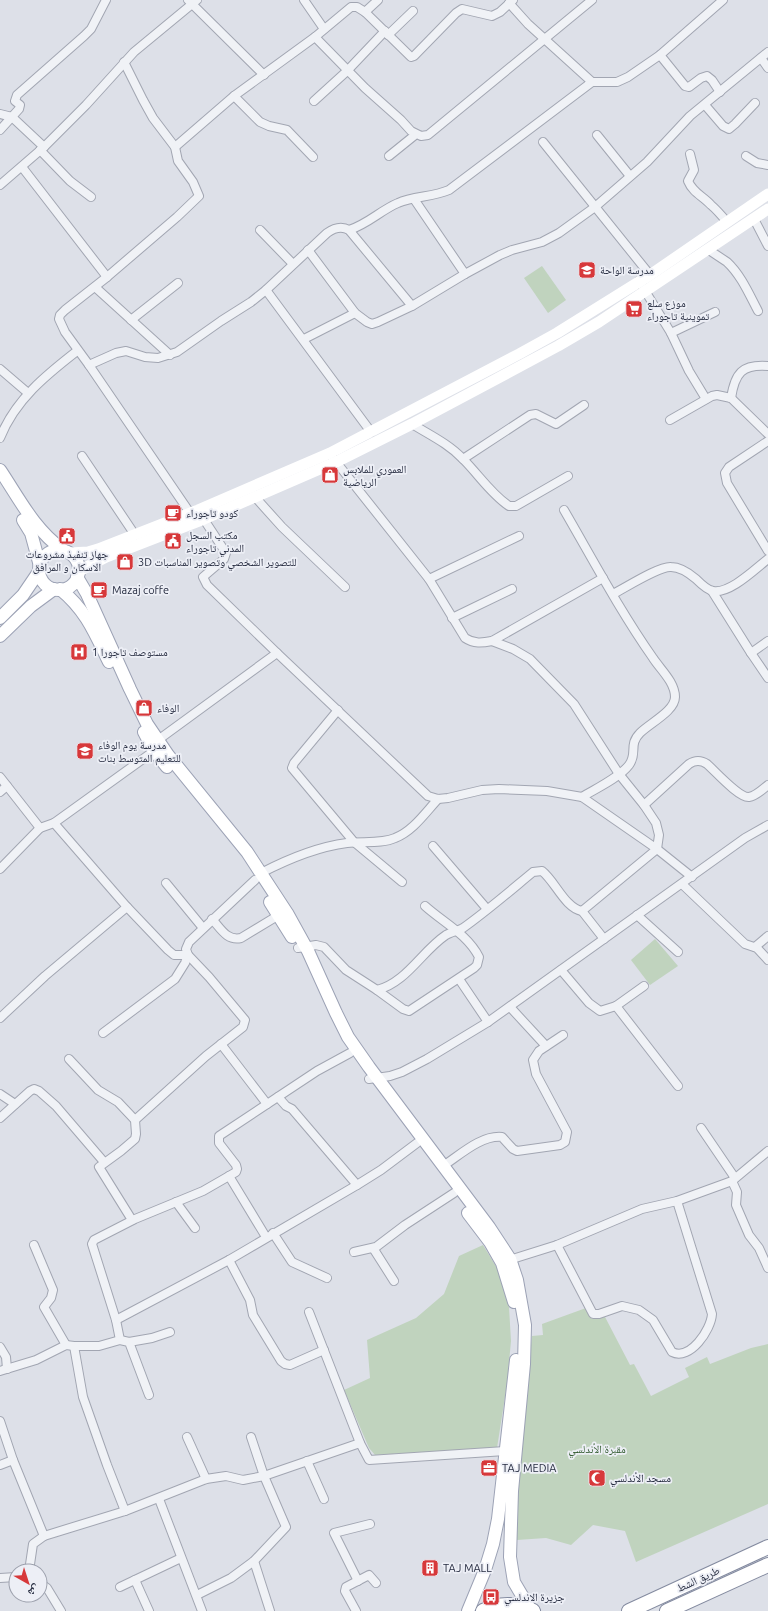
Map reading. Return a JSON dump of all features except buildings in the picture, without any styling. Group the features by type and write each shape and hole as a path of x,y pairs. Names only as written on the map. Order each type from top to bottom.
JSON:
{"highway":[{"name":"طريق الشط","path":"629,1611 768,1547"},
{"name":"طريق الشط","path":"667,1611 768,1565"},
{"path":"483,1611 492,1607 511,1604 532,1610"}],"main road":[{"path":"0,636 31,606 57,589 70,586 78,574 106,557 330,453 558,333 650,274 768,194"},
{"path":"0,618 24,595 46,555 51,552 88,552 197,514 255,497 336,462 412,424 558,346 646,292 768,209"},
{"path":"0,470 37,528 49,540 75,558 78,564 78,574 109,654"},
{"path":"0,485 31,533 44,582 72,598 87,618 109,654 147,724 156,745 168,755 247,852 278,915 302,947 348,1036 374,1078 417,1143 490,1242 506,1261"},
{"path":"258,876 287,913 340,1037 350,1053 374,1078 490,1227 517,1280 525,1325 505,1451 502,1490 493,1544 486,1570 468,1611"},
{"path":"520,1362 512,1491 510,1557 514,1582 532,1610"}],"street":[{"path":"0,130 19,109 20,105 15,101 17,95 84,36 90,29 106,0"},
{"path":"304,0 324,29"},
{"path":"365,12 378,0"},
{"path":"315,37 347,71 390,109 411,132 421,136 428,135 592,0"},
{"path":"349,230 368,222 397,203 439,194 449,190 592,82 616,82 628,77 660,55 723,0"},
{"path":"0,186 22,167 86,105 134,52 192,2 264,75"},
{"path":"175,147 234,96 315,37 351,7 357,7 365,12 410,57 414,56 456,13 462,9 492,16 500,12 511,2 545,39 592,82"},
{"path":"314,101 387,33 413,12"},
{"path":"308,250 362,320 372,324 378,322 412,306 465,274 512,250 530,246 550,238 595,207 647,162 690,116 768,52"},
{"path":"660,55 684,86 689,87 701,78 707,76 712,80 720,92"},
{"path":"761,58 768,68"},
{"path":"124,62 153,118 175,147 178,162 193,182 199,196 178,217 95,287 60,314 60,324 77,351 89,365 226,553 224,559 205,575 203,580 277,653 428,796 438,799 482,790 498,789 547,791 582,797 657,849 692,877"},
{"path":"234,96 260,122 269,126 287,130 312,157"},
{"path":"705,105 723,126 729,129 755,103"},
{"path":"0,114 12,117 42,148 70,181 91,197"},
{"path":"389,156 416,135"},
{"path":"597,136 630,176"},
{"path":"543,142 650,274"},
{"path":"690,154 694,170 688,181 690,185 697,194 710,203 727,222"},
{"path":"746,156 764,166 768,165"},
{"path":"22,167 107,277"},
{"path":"414,199 465,274"},
{"path":"754,218 768,246"},
{"path":"89,365 116,353 126,351 158,358 177,352 266,290 308,250 333,229 346,228 349,230 412,306"},
{"path":"260,230 293,264"},
{"path":"709,250 727,263 732,269 758,310"},
{"path":"639,281 671,333 688,372 706,399"},
{"path":"131,320 178,283"},
{"path":"95,287 170,355"},
{"path":"266,290 304,339 371,432"},
{"path":"304,339 355,312"},
{"path":"671,333 715,312"},
{"path":"0,438 10,418 28,393 77,351"},
{"path":"731,398 733,384 739,374 755,365 768,366"},
{"path":"0,369 28,393"},
{"path":"670,420 706,399 718,395 731,398 768,434"},
{"path":"463,459 530,415 536,414 556,424 584,405"},
{"path":"412,424 447,445 463,459 492,491 509,506 516,506 568,476"},
{"path":"768,441 729,467 725,473 727,483 768,551"},
{"path":"330,453 429,580 465,638 471,642 481,643 492,641 603,578"},
{"path":"82,456 135,535"},
{"path":"255,497 282,527 345,587"},
{"path":"564,510 638,638 670,682 675,697 670,708 647,726 635,739 633,747 634,756 629,766 582,797"},
{"path":"429,580 519,536"},
{"path":"712,591 721,591 732,586 768,559"},
{"path":"613,594 664,567 681,569 712,591 768,678"},
{"path":"452,618 512,590"},
{"path":"492,641 530,659 574,704 619,774 644,805 656,823 659,839 657,849 582,911"},
{"path":"751,653 768,641"},
{"path":"0,869 40,828 54,824 277,653"},
{"path":"338,710 294,763 292,768 354,842 402,882"},
{"path":"644,805 689,764 696,761 702,761 707,764 733,788 745,796 753,796 768,785"},
{"path":"0,776 40,828"},
{"path":"0,792 7,786"},
{"path":"135,1120 243,1026 244,1020 209,976 188,955 186,949 189,942 258,876 283,862 319,848 354,842 388,841 397,838 407,831 438,799"},
{"path":"54,824 127,907 172,954 178,956 188,955"},
{"path":"374,1078 390,1076 402,1072 428,1059 488,1022 745,838 768,825"},
{"path":"433,846 487,909"},
{"path":"376,990 384,989 401,977 447,935 458,931 533,872 538,870 546,874 565,898 577,910 582,911 604,939"},
{"path":"166,883 204,928"},
{"path":"682,884 745,944 755,947 768,960"},
{"path":"302,947 316,944 324,946 346,970 363,983 376,990 403,1009 409,1010 478,965 480,957 463,935 441,920 425,906"},
{"path":"0,1018 45,976 127,907"},
{"path":"212,919 228,936 234,939 241,938 278,915"},
{"path":"637,915 678,952"},
{"path":"755,947 768,936"},
{"path":"103,1033 175,979 183,968 188,955"},
{"path":"562,970 589,1003 598,1010 603,1011 616,1006 644,986"},
{"path":"459,978 488,1022"},
{"path":"616,1006 678,1086"},
{"path":"510,1007 546,1046"},
{"path":"443,1166 490,1137 502,1136 513,1149 518,1151 560,1145 565,1142 567,1132 536,1074 533,1064 535,1055 563,1035"},
{"path":"221,1044 267,1104"},
{"path":"120,1340 116,1320 93,1242 97,1238 132,1220 203,1191 236,1172 236,1165 219,1143 219,1136 317,1071 350,1053"},
{"path":"69,1060 98,1090 118,1102 135,1120 135,1139 122,1151 104,1162 99,1168 132,1220"},
{"path":"0,1118 30,1091 39,1091 56,1106 104,1162"},
{"path":"0,1094 16,1104"},
{"path":"278,1097 286,1106 292,1109 357,1185"},
{"path":"701,1128 734,1179 737,1192 736,1205 749,1235 759,1248 768,1268"},
{"path":"116,1320 229,1260 357,1185 417,1143"},
{"path":"506,1261 557,1245 642,1209 677,1201 734,1179 768,1151"},
{"path":"229,1176 270,1235 292,1262 327,1278"},
{"path":"354,1252 373,1248 454,1192"},
{"path":"557,1245 593,1314 599,1314 622,1306 639,1310 653,1320 672,1352 676,1354 685,1353 702,1337 710,1324 712,1314 677,1201"},
{"path":"176,1202 195,1228"},
{"path":"34,1245 53,1290 51,1298 44,1307 70,1346 83,1396 125,1511"},
{"path":"373,1248 394,1281"},
{"path":"229,1260 250,1300 253,1314 281,1361 290,1365 324,1350"},
{"path":"309,1312 360,1443 368,1458 371,1460 505,1451"},
{"path":"0,1347 6,1357 3,1370 36,1360 70,1346 99,1346 120,1340 129,1342 152,1338 170,1332"},
{"path":"129,1342 149,1394"},
{"path":"0,1421 13,1460 44,1536"},
{"path":"187,1437 206,1479"},
{"path":"196,1595 231,1578 254,1561 285,1528 286,1525 264,1476 251,1437"},
{"path":"30,1563 33,1544 44,1536 125,1511 159,1499 206,1479 226,1476 243,1480 264,1476 360,1443"},
{"path":"0,1465 13,1460"},
{"path":"307,1461 324,1500"},
{"path":"159,1499 202,1611"},
{"path":"358,1580 334,1533 370,1524"},
{"path":"120,1587 181,1558"},
{"path":"254,1561 270,1611"},
{"path":"356,1611 345,1589 346,1586 370,1575 376,1583"},
{"path":"135,1580 150,1611"},
{"path":"48,1590 61,1611"}],"green space":[{"path":"542,266 566,300 548,313 524,278"},
{"path":"655,939 678,966 650,985 631,960"},
{"path":"483,1245 500,1273 509,1307 511,1341 507,1384 497,1448 375,1455 369,1448 344,1390 370,1378 367,1340 416,1318 444,1294 459,1256"},
{"name":"مقبرة الأندلسي","path":"586,1308 592,1319 604,1315 630,1365 634,1364 651,1396 689,1377 685,1368 707,1357 710,1364 751,1348 768,1344 768,1504 636,1562 625,1531 593,1525 571,1545 546,1538 517,1540 515,1491 532,1336 543,1335 542,1324"}],"place":[{"name":"مدرسة الواحة","path":"587,270"},
{"name":"موزع سلع تموينية تاجوراء","path":"634,309"},
{"name":"العموري للملابس الرياضية","path":"330,475"},
{"name":"كودو تاجوراء","path":"173,513"},
{"name":"جهاز تنفيذ مشروعات الاسكان و المرافق","path":"67,536"},
{"name":"مكتب السجل المدني تاجوراء","path":"173,541"},
{"name":"3D للتصوير الشخصي وتصوير المناسبات","path":"125,562"},
{"name":"Mazaj coffe","path":"99,590"},
{"name":"مستوصف تاجورا 1","path":"79,652"},
{"name":"الوفاء","path":"144,708"},
{"name":"مدرسة يوم الوفاء للتعليم المتوسط بنات","path":"85,751"},
{"name":"TAJ MEDIA","path":"489,1468"},
{"name":"مسجد الأندلسي","path":"597,1478"},
{"name":"TAJ MALL","path":"430,1568"},
{"name":"جزيرة الاندلسي","path":"491,1597"}]}
